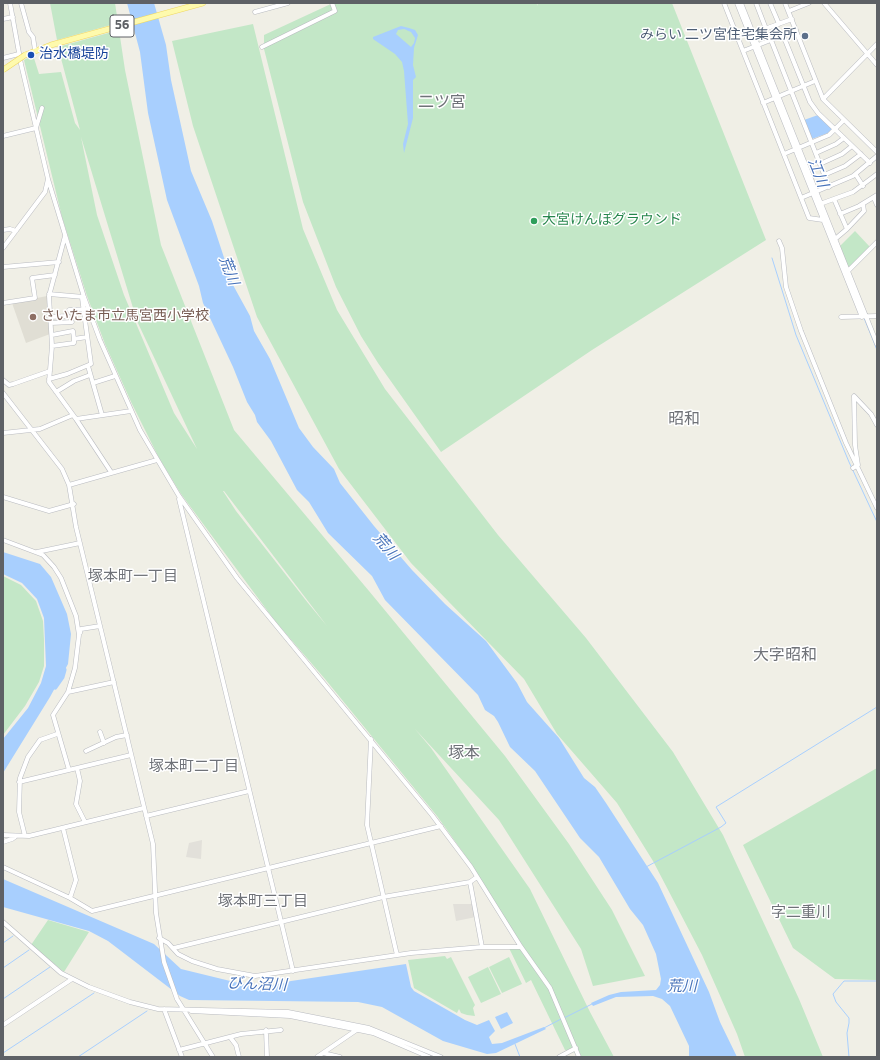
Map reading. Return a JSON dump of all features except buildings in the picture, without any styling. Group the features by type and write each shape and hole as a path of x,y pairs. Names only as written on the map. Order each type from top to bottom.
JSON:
{"main road":[{"name":"56","path":"3,70 25,55 38,50 203,3"}],"street":[{"path":"10,3 19,54 48,179 83,298 115,376 131,411 157,460 178,496 246,590 371,739 441,826 478,877 521,947 550,988 579,1057"},
{"path":"21,3 29,32 33,37 38,50"},
{"path":"256,12 288,3"},
{"path":"262,47 335,11 332,3"},
{"path":"724,3 809,218 823,220"},
{"path":"737,3 756,46 864,317 877,344"},
{"path":"741,3 751,34"},
{"path":"756,3 766,28"},
{"path":"770,3 779,24"},
{"path":"785,3 823,99 877,152"},
{"path":"789,11 809,3"},
{"path":"824,3 877,65"},
{"path":"3,19 13,17"},
{"path":"751,34 792,18"},
{"path":"743,51 796,30"},
{"path":"784,35 814,108 870,163"},
{"path":"770,40 829,187"},
{"path":"823,99 877,44"},
{"path":"3,58 19,54"},
{"path":"763,102 815,82"},
{"path":"36,128 42,108"},
{"path":"784,154 829,135 844,120"},
{"path":"3,136 36,128"},
{"path":"816,153 836,144 844,138"},
{"path":"820,164 842,154 852,146"},
{"path":"824,175 845,166 860,154"},
{"path":"801,198 856,175 877,156"},
{"path":"819,205 863,186 877,174"},
{"path":"856,175 863,186"},
{"path":"3,248 45,192 48,179"},
{"path":"840,214 863,204 875,196 877,205"},
{"path":"834,199 847,229"},
{"path":"833,241 864,211 863,204"},
{"path":"819,205 823,220 847,272 864,317"},
{"path":"3,230 10,228 16,231"},
{"path":"65,236 49,294 52,335 49,379 51,387 74,417 111,472"},
{"path":"779,241 782,248 786,287 801,331 855,467 877,508"},
{"path":"847,272 877,242"},
{"path":"3,267 58,262"},
{"path":"3,303 35,298 32,278 55,275"},
{"path":"49,294 83,298"},
{"path":"49,379 91,364 83,309 83,298"},
{"path":"69,310 88,309"},
{"path":"51,316 68,316"},
{"path":"841,317 877,316"},
{"path":"51,323 72,322"},
{"path":"52,335 73,331 74,339 74,343 52,346"},
{"path":"74,339 87,337"},
{"path":"88,366 102,415"},
{"path":"3,380 10,385 50,371"},
{"path":"56,392 74,381 90,375"},
{"path":"93,383 115,376"},
{"path":"3,393 30,430 62,469 69,485 74,504 80,543 154,852 155,896 159,938 168,976 177,999 214,1057"},
{"path":"855,467 858,465 852,400 854,396 871,414 877,425"},
{"path":"3,433 40,429 74,417 131,411"},
{"path":"69,485 157,460"},
{"path":"178,496 293,971"},
{"path":"3,497 49,511 74,504"},
{"path":"3,540 37,552 48,560 61,578 76,616 79,635"},
{"path":"37,552 80,543"},
{"path":"69,770 57,734 53,715 68,692 75,668 81,629 100,626"},
{"path":"68,692 114,682"},
{"path":"100,732 104,743"},
{"path":"25,836 19,812 19,782 28,757 40,740 57,734"},
{"path":"86,751 127,735"},
{"path":"371,739 367,824 397,955"},
{"path":"19,782 131,755"},
{"path":"76,768 80,782 76,804 85,822"},
{"path":"146,816 249,791"},
{"path":"3,835 14,837 25,836 144,808"},
{"path":"3,867 70,898 92,911 441,826"},
{"path":"63,828 76,880 70,898"},
{"path":"3,842 14,837"},
{"path":"174,948 383,897 470,882 478,877"},
{"path":"470,882 482,947"},
{"path":"3,922 58,971 72,979 120,999 164,1009 285,1015 358,1029 378,1035 429,1057"},
{"path":"159,938 174,948 178,954 186,959 207,967 255,976 397,955 482,947 521,947"},
{"path":"3,1025 72,979"},
{"path":"164,1009 182,1057"},
{"path":"184,1010 288,1012 369,1028 441,1057"},
{"path":"317,1057 358,1029"},
{"path":"179,1050 230,1037 266,1030 281,1030"},
{"path":"266,1030 267,1057"},
{"path":"230,1037 236,1045 239,1057"},
{"path":"559,1057 576,1048"},
{"path":"323,1053 340,1057"}],"shaded area":[{"name":"さいたま市立馬宮西小学校","path":"47,296 50,334 26,343 12,303"},
{"path":"202,840 201,859 186,857 189,843"},
{"path":"453,904 474,904 476,917 456,921"}],"green space":[{"path":"50,3 115,3 118,23 57,40"},
{"name":"大宮けんぽグラウンド","path":"333,3 536,3 538,6 537,3 672,3 766,240 592,350 441,452 378,363 361,336 336,287 303,202 264,49 264,35"},
{"path":"253,24 303,229 337,310 385,389 498,535 586,638 673,752 723,835 799,999 823,1057 745,1057 737,1034 702,955 653,861 617,803 557,734 524,679 411,563 339,469 257,317 193,126 172,41"},
{"path":"119,30 125,70 161,245 234,430 505,756 569,844 612,910 645,976 593,986 581,949 499,820 415,729 431,748 530,889 590,1012 614,1057 581,1057 580,1054 565,1050 531,980 526,983 509,948 522,945 467,858 437,816 325,679 275,621 181,494 159,458 132,404 105,344 87,296 62,217 24,60 33,55 39,74 61,72 75,123 80,130 58,47","holes":["81,137 137,321 197,449 174,413 124,295 97,215","224,491 327,626 236,511"]},
{"path":"855,231 870,247 848,270 839,247"},
{"path":"3,576 21,585 36,601 43,621 44,666 39,682 25,706 3,735"},
{"path":"877,768 877,980 835,979 793,948 743,845"},
{"path":"48,920 89,932 64,972 31,945"},
{"path":"445,956 447,959 451,957 475,1005 473,1008 475,1016 461,1013 459,1009 457,1013 414,988 408,960"},
{"path":"509,957 522,984 502,993 489,967"},
{"path":"488,967 501,994 481,1003 468,977"}],"water":[{"name":"荒川","path":"127,3 154,3 166,45 171,80 191,171 212,221 233,285 250,316 254,331 270,359 299,428 313,447 334,469 340,483 374,526 412,570 445,604 486,641 517,683 527,702 559,738 584,778 595,787 658,883 709,992 720,1022 737,1057 689,1057 689,1046 670,1006 662,999 653,996 616,997 593,1006 591,1003 609,995 621,992 656,990 660,985 661,979 656,954 643,925 630,909 599,857 580,838 535,771 510,747 498,722 494,716 485,710 478,695 385,600 372,576 328,533 309,502 297,490 271,441 257,422 203,303 199,286 167,200 148,113 140,52"},
{"path":"401,26 415,30 418,35 414,48 413,65 416,77 413,80 413,118 404,153 403,144 408,124 402,62 395,54 373,39 373,37","holes":["404,29 411,32 415,38 411,47 396,34 398,30"]},
{"path":"818,115 832,129 828,133 812,139 804,120"},
{"path":"3,552 40,564 51,577 67,614 71,634 68,664 50,697 3,773 3,739 28,708 41,683 46,666 44,618 37,599 22,583 3,574"},
{"path":"3,879 154,944 181,969 259,988 291,981 406,964 411,987 414,991 465,1020 477,1025 489,1020 495,1031 489,1037 492,1044 502,1043 544,1027 546,1029 496,1053 487,1054 443,1041 382,1007 358,1002 189,1000 180,996 108,941 89,931 3,907"},
{"path":"507,1012 513,1023 501,1029 495,1017"}],"waterway":[{"path":"772,258 796,335 849,462 877,522"},
{"name":"江川","path":"864,318 877,350"},
{"name":"びん沼川","path":"55,687 62,677 64,670"},
{"path":"646,867 721,827 726,823 716,807 877,707"},
{"path":"3,943 13,936"},
{"path":"3,968 29,950"},
{"path":"3,999 50,967"},
{"path":"849,1057 847,1033 849,1018 836,1002 833,994 844,981 877,981"},
{"path":"3,1053 94,993"},
{"path":"564,1018 592,1004"},
{"path":"78,1057 147,1011"},
{"path":"544,1028 561,1019"},
{"path":"515,1044 520,1057"}],"place":[{"name":"みらい 二ツ宮住宅集会所","path":"805,36"},
{"name":"治水橋堤防","path":"31,55"},
{"name":"大宮けんぽグラウンド","path":"534,221"},
{"name":"さいたま市立馬宮西小学校","path":"33,317"}],"district":[{"name":"二ツ宮","path":"442,103"},
{"name":"昭和","path":"684,420"},
{"name":"塚本町一丁目","path":"133,577"},
{"name":"大字昭和","path":"785,656"},
{"name":"塚本","path":"464,754"},
{"name":"塚本町二丁目","path":"194,767"},
{"name":"塚本町三丁目","path":"263,902"},
{"name":"字二重川","path":"801,913"}]}
